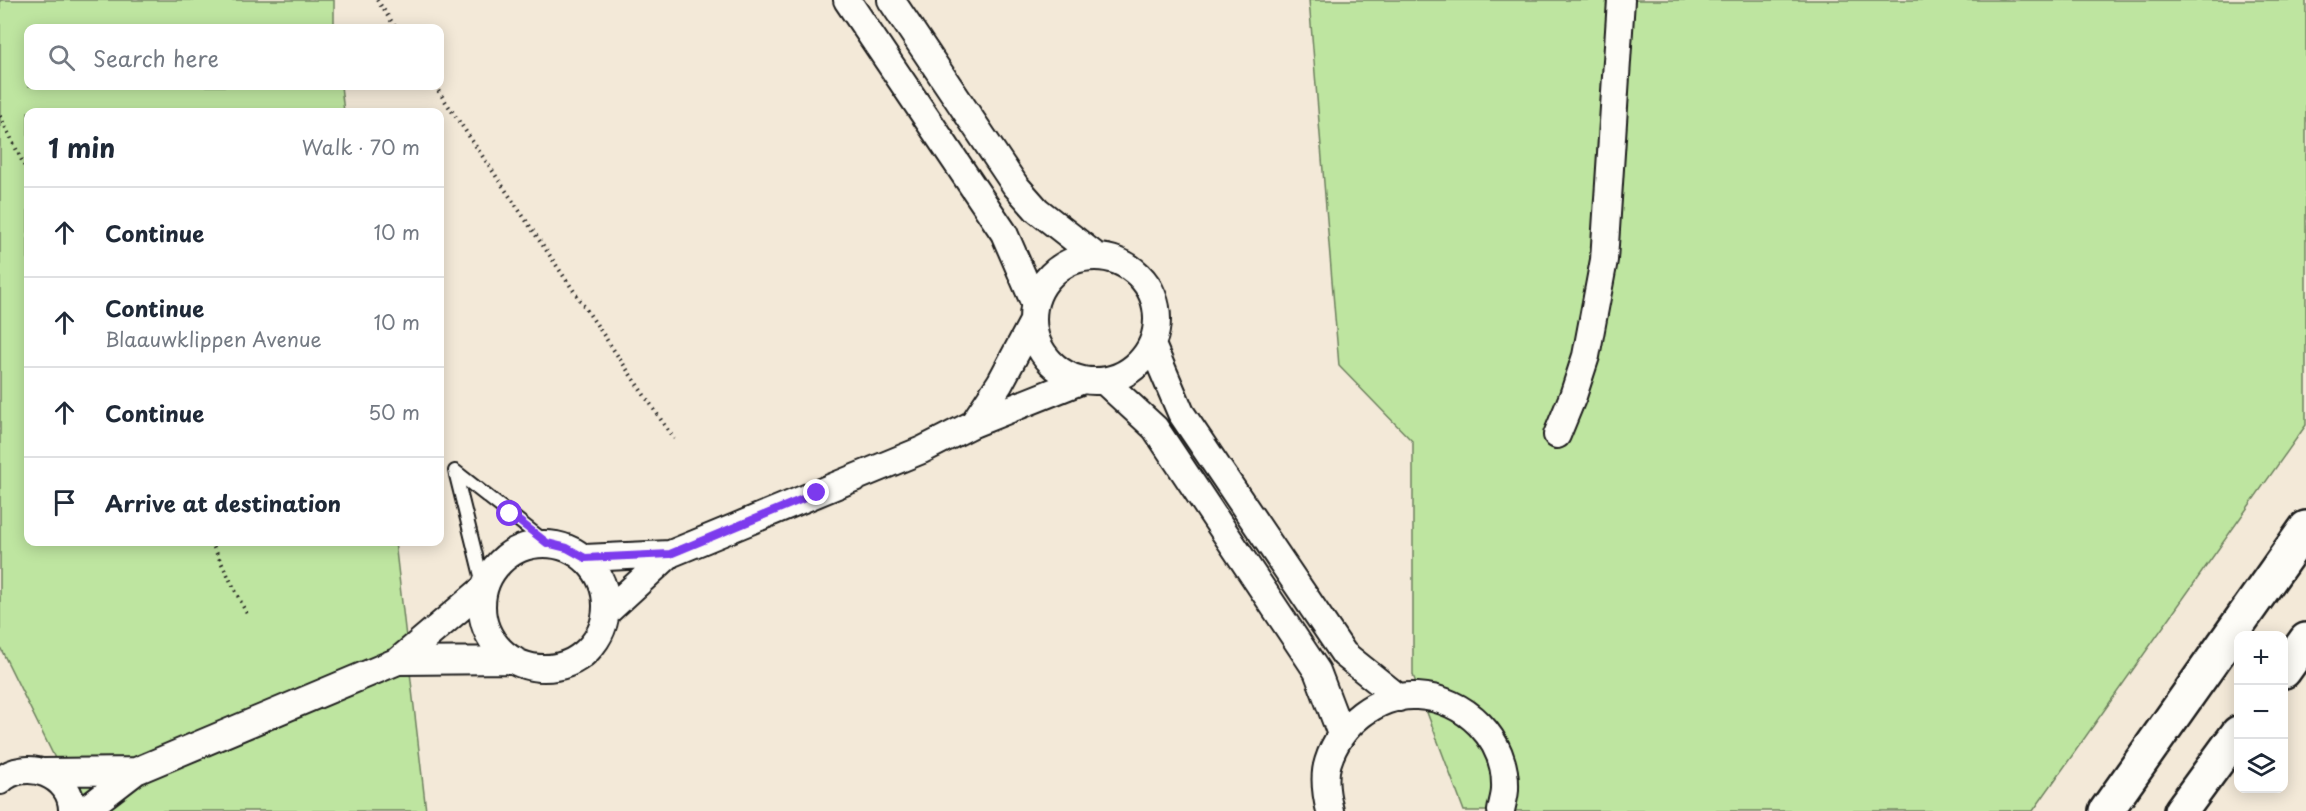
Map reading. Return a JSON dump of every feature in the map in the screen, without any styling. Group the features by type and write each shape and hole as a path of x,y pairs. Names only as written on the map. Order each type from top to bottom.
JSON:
{"main road":[{"path":"2106,811 2306,528"},
{"path":"2288,664 2306,640"},
{"path":"2181,811 2234,738"}],"street":[{"path":"847,0 1004,233 1033,312 1037,342 1047,360 1064,373 1094,380 1155,428 1317,671 1341,734"},
{"path":"891,0 1015,186 1037,210 1097,257"},
{"path":"1557,435 1586,356 1604,260 1621,0"},
{"path":"585,558 670,554 921,450 973,424 1094,380 1124,374 1140,362 1152,345 1157,325 1156,305 1148,287 1135,271 1117,261 1097,257 1076,260 1058,268 1043,283 1033,312 1000,383 973,424"},
{"path":"1152,345 1181,413 1344,654 1399,698"},
{"path":"547,543 567,548 585,558 598,573 606,592 607,612 602,632 590,648 574,661 554,668 533,667 514,660 497,646 486,629 482,609 484,588 493,570 508,555 526,546 547,543"},
{"path":"607,612 670,554"},
{"path":"84,811 136,771 398,661 484,588"},
{"path":"398,661 514,660"},
{"path":"1330,811 1325,793 1328,762 1341,734 1362,713 1388,699 1416,696 1445,701 1470,714 1490,735 1502,760 1505,788 1501,811"},
{"path":"2,773 30,769 45,772 136,771"},
{"path":"45,772 58,780 67,792 72,811"}],"lane":[{"path":"484,588 455,471 547,543"}],"path":[{"path":"377,0 393,24"},
{"path":"438,90 674,439"},
{"path":"0,116 24,165"},
{"path":"213,546 247,614"}],"green space":[{"path":"0,0 334,0 334,24 24,24 24,90 341,90 344,108 24,108 24,546 395,546 426,811 81,811 0,647"},
{"path":"1309,0 2306,0 2306,425 2033,811 1464,811 1413,675 1413,442 1339,366"}],"route":[{"path":"510,514 547,543 567,548 585,558 670,554 817,493"}]}
